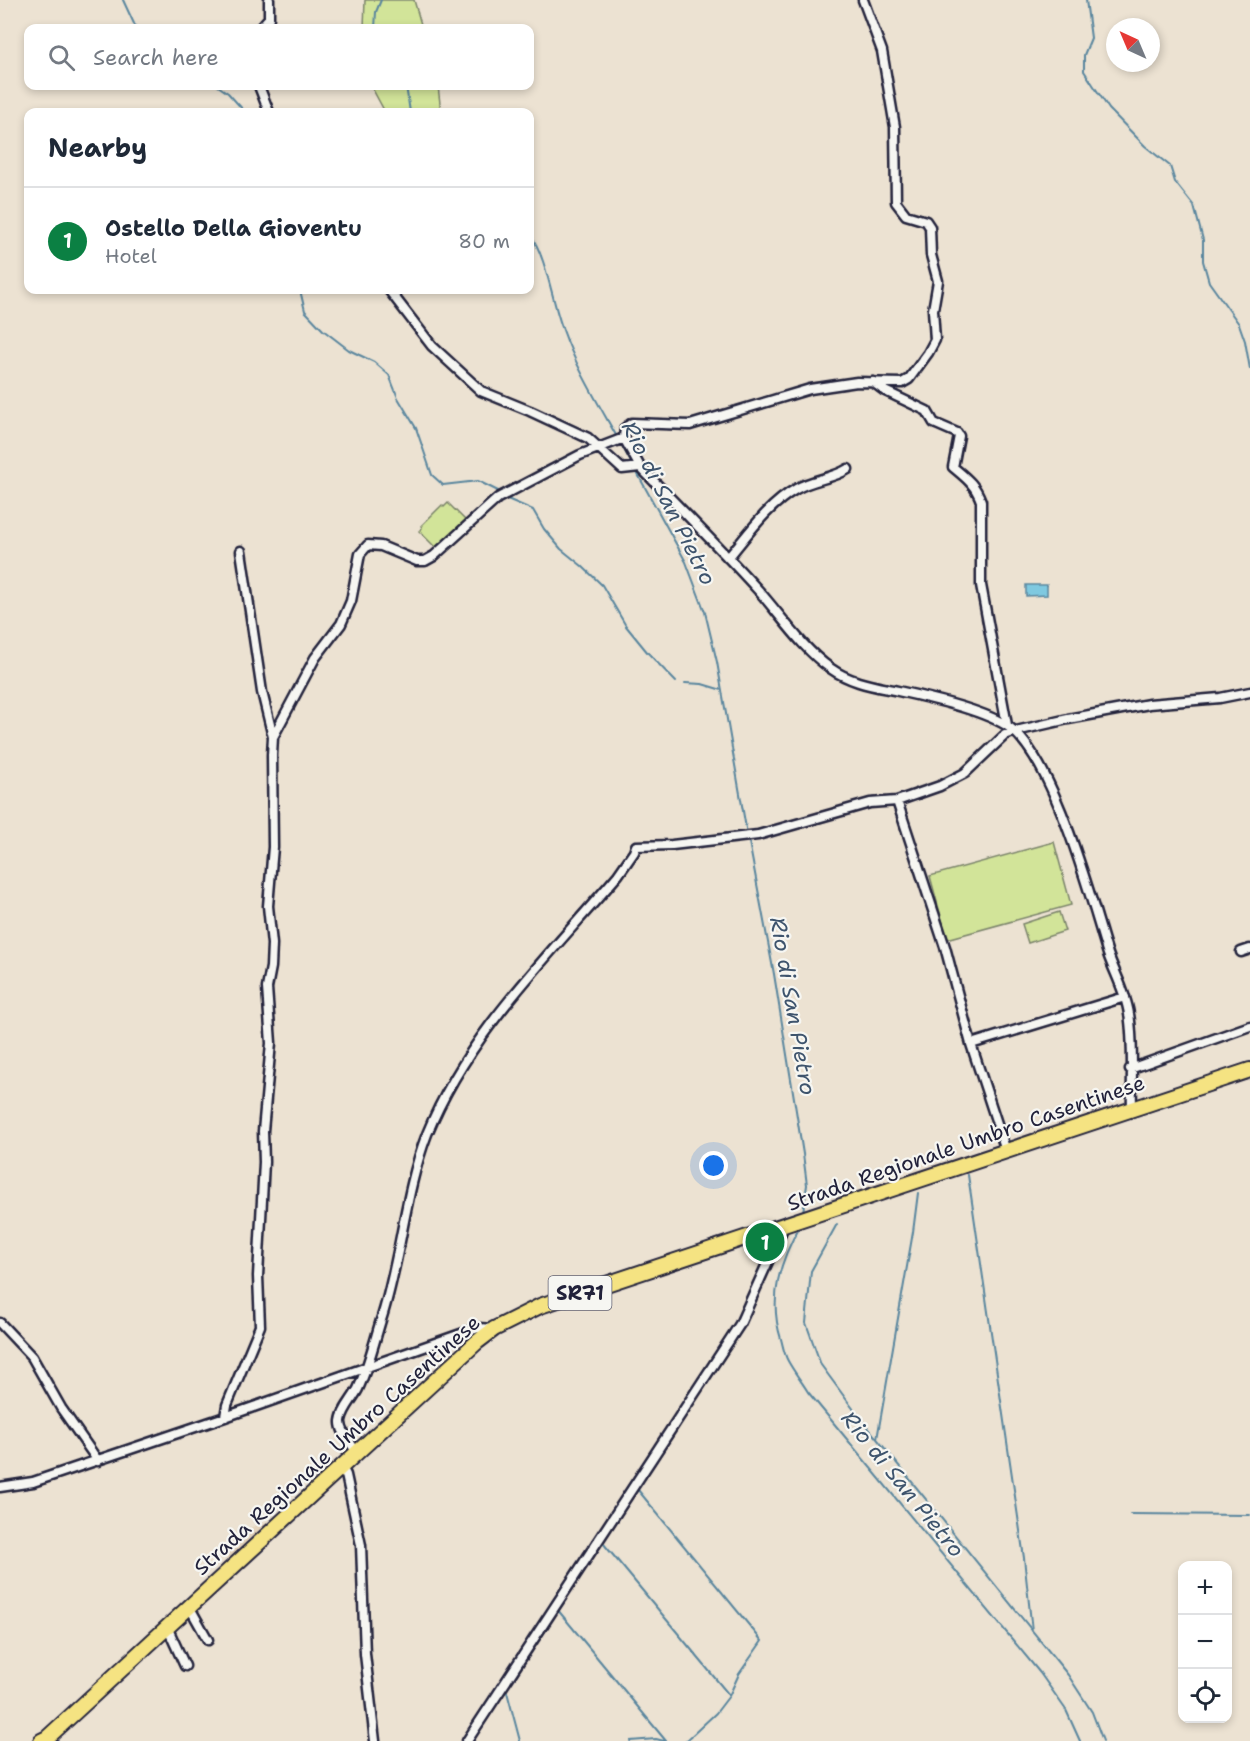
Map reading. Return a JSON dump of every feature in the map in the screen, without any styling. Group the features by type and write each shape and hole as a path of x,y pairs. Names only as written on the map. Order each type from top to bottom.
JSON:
{"main road":[{"name":"Strada Regionale Umbro Casentinese","path":"41,1741 168,1629 477,1342 494,1329 540,1306 1250,1070"}],"street":[{"path":"264,24 269,18 269,0"},
{"path":"862,0 882,51 895,127 896,202 906,214 926,221 930,227 931,255 938,281 933,310 935,340 928,353 909,379 902,382 857,382 810,389 690,425 632,423 625,428 624,438 640,466 728,558 804,644 829,667 853,681 931,698 995,719 1016,731 1029,746 1045,773 1125,997 1131,1037 1132,1109"},
{"path":"261,90 267,108"},
{"path":"392,294 432,345 481,391 588,438 622,469 640,466"},
{"path":"873,382 885,391 927,411 934,423 959,436 953,467 969,478 978,491 981,501 981,585 1007,725"},
{"path":"273,737 315,658 341,624 351,601 360,554 368,545 381,546 417,561 425,561 434,556 498,498 598,447 624,438"},
{"path":"728,558 783,497 797,488 837,476 848,469"},
{"path":"225,1418 227,1405 260,1326 258,1276 264,1162 263,1131 271,1043 267,988 272,944 268,906 273,847 273,737 262,692 241,551"},
{"path":"357,1453 342,1429 342,1416 358,1389 388,1299 407,1204 427,1135 457,1073 490,1023 618,875 636,846 672,845 758,836 870,803 897,801 940,786 964,773 1005,735 1016,731 1149,704 1220,698 1250,692"},
{"path":"897,801 945,947 971,1044 1006,1151"},
{"path":"971,1044 1125,997"},
{"path":"1130,1069 1250,1026"},
{"path":"467,1741 740,1324 784,1226"},
{"path":"0,1323 32,1358 61,1408 98,1461"},
{"path":"0,1487 33,1482 98,1461 478,1328 494,1329"},
{"path":"342,1467 346,1475 361,1545 365,1654 375,1741"},
{"path":"190,1608 208,1640"},
{"path":"168,1629 185,1666"}],"shaded area":[{"path":"276,1520 226,1566 228,1546 231,1540 245,1529"}],"green space":[{"path":"365,0 414,0 421,24 364,24"},
{"path":"373,90 438,90 441,108 383,108"},
{"path":"448,503 466,521 437,549 419,531 421,526 442,505 444,507"},
{"path":"1054,842 1071,905 947,939 930,876"},
{"path":"1059,912 1065,931 1028,943 1022,924"}],"water":[{"path":"1026,585 1047,585 1047,595 1026,596"}],"waterway":[{"path":"123,0 134,24"},
{"name":"Rio di San Pietro","path":"375,24 376,12 381,0"},
{"path":"1086,0 1091,38 1084,55 1084,71 1109,109 1145,146 1170,166 1175,182 1194,206 1203,240 1203,261 1209,282 1239,324 1250,369"},
{"path":"224,90 241,108"},
{"name":"Rio di San Pietro","path":"407,90 409,108"},
{"name":"Rio di San Pietro","path":"534,241 541,255 568,344 617,437"},
{"path":"301,294 305,311 323,330 349,350 374,362 389,375 398,398 416,428 432,475 443,485 478,481 502,493"},
{"name":"Rio di San Pietro","path":"620,442 633,466"},
{"name":"Rio di San Pietro","path":"636,471 686,562 705,612 717,662 747,834"},
{"path":"505,498 533,510 544,529 561,549 602,585 626,626 676,682"},
{"path":"685,683 702,684 722,690"},
{"name":"Rio di San Pietro","path":"749,842 774,974 803,1154 807,1185 803,1212"},
{"path":"968,1175 1024,1558 1032,1631"},
{"path":"877,1439 918,1193"},
{"name":"Rio di San Pietro","path":"801,1224 787,1251 776,1294 777,1324 788,1361 808,1392 1040,1673 1066,1710 1080,1741"},
{"path":"837,1224 811,1271 806,1323 821,1365 857,1414 1068,1675 1092,1712 1103,1741"},
{"path":"638,1490 762,1641 739,1674 729,1696 716,1713 686,1741"},
{"path":"1130,1514 1250,1515"},
{"path":"603,1543 729,1695"},
{"path":"557,1609 666,1741"},
{"path":"507,1692 520,1741"},
{"path":"630,1741 656,1739 664,1741"}],"place":[{"name":"Ostello Della Gioventu","path":"765,1242"}]}
